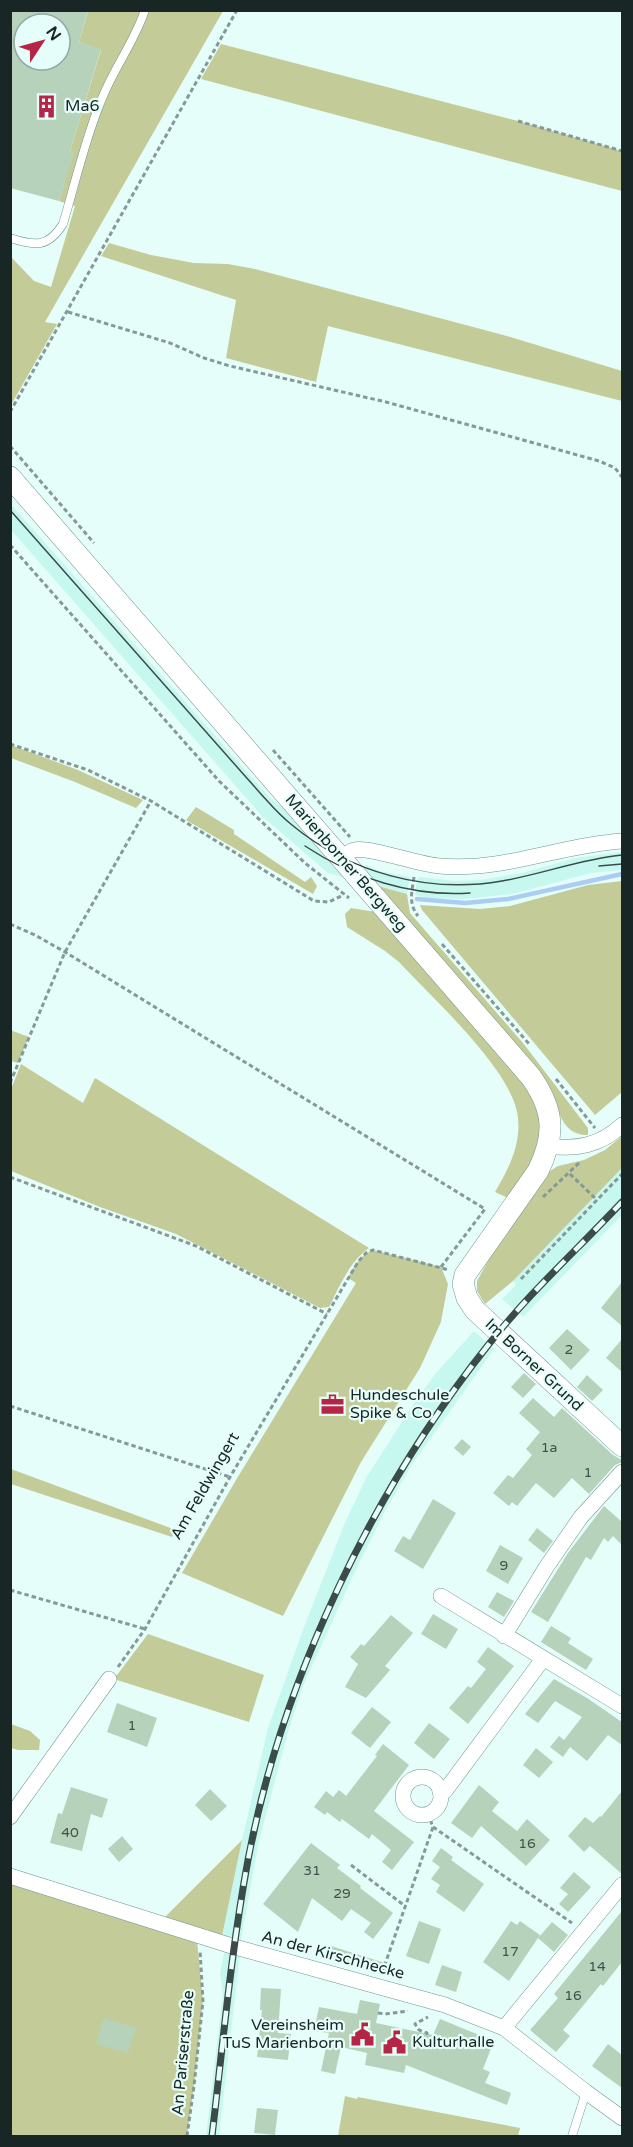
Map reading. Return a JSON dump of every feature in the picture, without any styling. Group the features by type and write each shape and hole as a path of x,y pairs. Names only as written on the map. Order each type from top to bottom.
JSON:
{"street":[{"name":"Marienborner Bergweg","path":"10,477 342,857 541,1091 550,1115 551,1126 548,1146 538,1171 465,1275"},
{"path":"342,857 352,850 368,850 416,863 463,868 486,866 575,846 622,841"},
{"path":"548,1146 583,1147 605,1139 622,1125"},
{"name":"Im Borner Grund","path":"465,1275 463,1284 467,1298 475,1310 622,1446"},
{"path":"504,1636 580,1517 622,1472"},
{"path":"441,1596 622,1706"},
{"path":"440,1792 445,1791 543,1659"},
{"path":"10,1817 109,1680"},
{"path":"414,1778 427,1778 438,1785 440,1803 430,1820 415,1814 403,1800 405,1787 414,1778"},
{"name":"An der Kirschhecke","path":"10,1876 200,1936 445,2005 504,2028 622,2118"},
{"path":"504,2028 622,1886"}],"lane":[{"path":"10,238 30,244 44,243 56,236 63,224 100,103 111,77 139,29 145,10"},
{"path":"572,2136 586,2092"}],"path":[{"path":"10,411 237,10"},
{"path":"518,122 622,151"},
{"path":"68,312 170,343 204,358 230,366 386,402 599,461 615,468 622,477"},
{"path":"10,545 219,781 297,856 344,895 363,899 373,894"},
{"path":"10,744 88,770 151,801 314,901 329,902 344,895"},
{"path":"10,1083 65,952 151,801"},
{"path":"416,863 411,898 414,911 420,919"},
{"path":"10,924 35,934 485,1209 441,1267"},
{"path":"441,943 536,1053"},
{"path":"555,1079 605,1139"},
{"path":"570,1174 597,1200"},
{"path":"521,1279 622,1174"},
{"path":"10,1177 196,1246 327,1314"},
{"name":"Am Feldwingert","path":"109,1680 145,1629 230,1477 351,1270 366,1253 373,1250 465,1275"},
{"path":"10,1406 230,1477"},
{"path":"10,1590 145,1629"},
{"path":"377,1986 405,1906 430,1820 584,1932"},
{"path":"351,1865 405,1906"},
{"name":"An Pariserstraße","path":"187,2136 203,2001 200,1936"},
{"path":"378,2013 418,2010"},
{"path":"427,2035 415,2024 432,2014"}],"shaded area":[{"path":"88,11 223,11 45,322 57,324 11,405 11,257 34,281 51,287 75,206 59,201 73,153 70,151 101,50 79,42"},
{"path":"221,44 518,121 622,151 622,191 201,79"},
{"path":"109,243 151,255 194,263 228,264 255,269 507,336 622,371 622,401 328,326 316,382 226,358 236,300 101,256"},
{"path":"10,503 269,797 279,805 283,802 351,879 328,873 262,816 11,530"},
{"path":"11,745 78,770 143,800 136,808 11,758"},
{"path":"196,807 234,830 234,834 305,882 311,877 317,886 313,894 186,820"},
{"path":"622,852 622,870 591,873 513,894 464,899 429,898 415,895 417,879 420,877 454,881 480,880 522,873 575,858"},
{"path":"366,865 379,871 410,877 407,894 374,885 365,869"},
{"path":"622,881 622,1092 595,1115 420,905 480,909 510,906 588,885"},
{"path":"374,885 407,894 410,913 523,1043 588,1128 588,1135 578,1134 565,1124 547,1084"},
{"path":"351,908 376,912 521,1074 539,1110 541,1135 536,1155 508,1198 495,1192 509,1166 518,1138 518,1118 513,1099 487,1057 450,1014 399,962 347,927 345,914"},
{"path":"10,1030 29,1037 18,1063 11,1061"},
{"path":"21,1064 83,1103 95,1078 369,1248 350,1267 329,1307 320,1308 176,1234 100,1207 11,1171 11,1089"},
{"path":"622,1136 622,1168 513,1281 485,1304 477,1291 477,1281 510,1221 545,1174 558,1166 584,1160 605,1150"},
{"path":"622,1168 622,1215 523,1317 502,1299 516,1285 513,1281"},
{"path":"373,1250 441,1267 448,1284 441,1322 420,1368 361,1462 283,1616 182,1573 356,1283 348,1278 352,1270 361,1258"},
{"path":"474,1331 494,1349 411,1466 383,1515 352,1578 303,1686 288,1732 259,1841 241,1940 222,1936 268,1728 344,1525 366,1478 412,1406 436,1373"},
{"path":"10,1469 176,1530 172,1537 11,1484"},
{"path":"148,1634 264,1675 249,1722 114,1679"},
{"path":"11,1724 30,1731 40,1740 39,1750 11,1748"},
{"path":"242,1840 222,1936 162,1920"},
{"path":"10,1884 197,1940 203,2001 187,2136 11,2136"},
{"path":"225,1948 240,1954 219,2136 206,2136 223,1994 220,1974"},
{"path":"345,2096 520,2128 518,2136 338,2136"}],"building":[{"name":"Ma6","path":"10,10 88,10 79,42 101,49 70,151 74,153 59,201 10,188"},
{"path":"622,1282 622,1326 601,1308"},
{"path":"567,1329 590,1350 571,1370 549,1348"},
{"path":"622,1339 622,1372 606,1358"},
{"path":"524,1373 536,1384 523,1398 511,1387"},
{"path":"587,1375 603,1390 592,1401 577,1387"},
{"path":"533,1398 554,1417 562,1408 613,1455 622,1460 589,1494 572,1478 554,1498 536,1483 517,1506 512,1502 509,1506 493,1493 508,1475 513,1478 532,1455 526,1449 540,1432 519,1413"},
{"path":"462,1439 471,1447 463,1456 454,1448"},
{"path":"433,1499 456,1513 423,1569 394,1551 403,1536 410,1540"},
{"path":"604,1506 622,1522 622,1545 613,1536 608,1542 604,1538 591,1560 586,1557 548,1622 531,1612 568,1553"},
{"path":"537,1528 553,1541 544,1553 528,1540"},
{"path":"500,1545 523,1558 508,1584 486,1571"},
{"path":"497,1592 514,1601 504,1617 488,1607"},
{"path":"433,1614 458,1629 446,1649 421,1634"},
{"path":"391,1615 413,1633 385,1666 390,1670 366,1698 345,1687 358,1664 350,1657 361,1644 364,1646"},
{"path":"551,1626 571,1638 568,1643 593,1659 586,1670 541,1642"},
{"path":"488,1647 514,1666 468,1724 449,1708 468,1686 471,1688 486,1669 477,1662"},
{"path":"554,1679 622,1722 622,1745 608,1735 587,1761 570,1747 563,1757 550,1747 559,1736 564,1740 582,1717 555,1701 538,1723 525,1714"},
{"path":"117,1703 157,1718 147,1747 107,1732"},
{"path":"372,1707 391,1722 370,1748 351,1733"},
{"path":"429,1723 450,1739 434,1759 414,1743"},
{"path":"383,1744 409,1765 374,1811 414,1842 392,1870 382,1862 391,1850 372,1834 369,1839 342,1819 340,1822 327,1812 325,1815 314,1807 326,1791 333,1797 339,1790 346,1796 377,1756 375,1755"},
{"path":"536,1748 553,1762 539,1778 523,1765"},
{"path":"479,1785 499,1802 492,1811 517,1831 527,1819 550,1840 526,1866 481,1826 472,1838 451,1823"},
{"path":"71,1787 108,1799 102,1818 91,1814 82,1851 50,1843 58,1813 62,1814"},
{"path":"210,1789 227,1806 211,1821 195,1805"},
{"path":"622,1791 622,1874 590,1846 584,1852 568,1836 585,1817 593,1823 601,1817"},
{"path":"122,1836 133,1849 119,1862 108,1849"},
{"path":"311,1843 340,1865 337,1868 361,1886 360,1888 393,1913 373,1939 364,1932 371,1923 351,1909 342,1921 312,1898 298,1932 263,1904"},
{"path":"441,1848 453,1857 451,1860 484,1884 464,1912 436,1892 440,1885 431,1879 440,1867 432,1861"},
{"path":"574,1872 591,1887 568,1912 559,1904 568,1894 560,1888"},
{"path":"622,1911 622,1962 563,2030 570,2036 556,2052 530,2030 558,1998 554,1994"},
{"path":"419,1921 441,1929 429,1964 406,1956"},
{"path":"511,1921 517,1925 520,1921 540,1935 539,1937 552,1922 568,1935 554,1952 538,1938 509,1981 483,1962"},
{"path":"331,1946 385,1963 381,1974 328,1958"},
{"path":"442,1965 462,1972 456,1992 435,1985"},
{"path":"261,1988 281,1989 278,2033 291,2034 288,2060 257,2057 262,2010 260,2010"},
{"path":"360,2000 380,2004 376,2023 433,2035 440,2019 494,2041 483,2069 490,2072 485,2083 511,2093 507,2105 406,2065 404,2073 365,2065 367,2053 341,2047 335,2074 321,2071 329,2033 314,2031 319,2007 357,2014"},
{"path":"104,2018 136,2028 128,2053 96,2044"},
{"path":"608,2044 622,2055 622,2088 592,2066"},
{"path":"257,2108 278,2110 275,2135 254,2133"}],"waterway":[{"path":"417,899 465,903 508,899 622,874"}],"tram line":[{"path":"10,510 275,810 315,842 339,856 391,876 418,882 474,884 502,881 622,855"},
{"path":"305,846 343,867 384,883 427,892 470,893"},
{"path":"599,866 622,864"}],"railway":[{"path":"212,2136 237,1929 248,1860 263,1792 284,1723 309,1655 338,1588 371,1523 447,1400 520,1307 622,1202"}],"place":[{"name":"Ma6","path":"47,106"},
{"name":"Hundeschule Spike & Co","path":"332,1404"},
{"name":"Vereinsheim TuS Marienborn","path":"362,2034"},
{"name":"Kulturhalle","path":"394,2042"}]}
